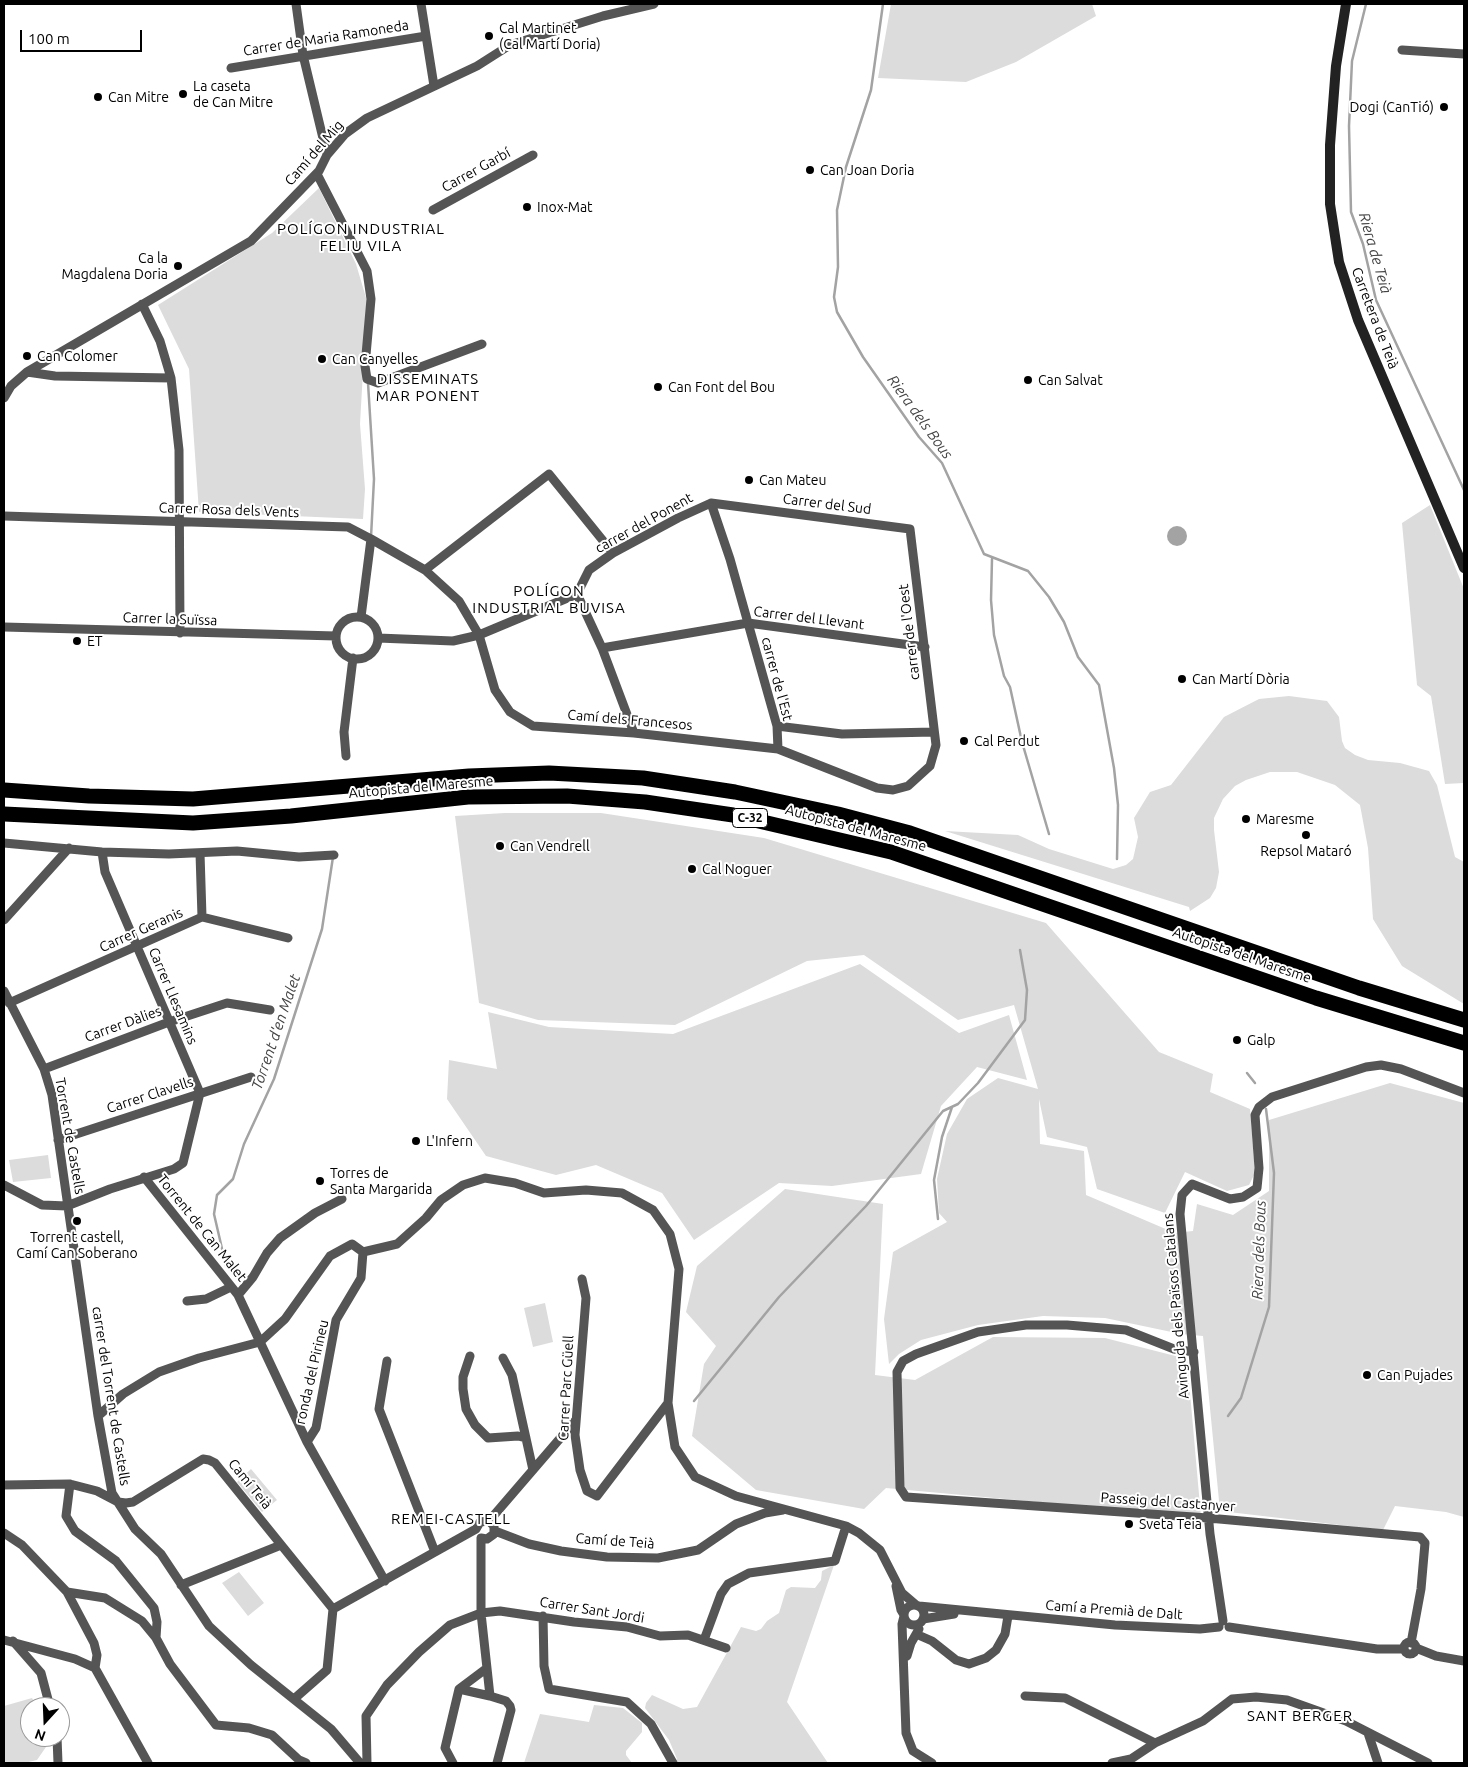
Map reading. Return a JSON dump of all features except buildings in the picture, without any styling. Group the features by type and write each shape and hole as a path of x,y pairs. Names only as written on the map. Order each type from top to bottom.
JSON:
{"highway":[{"name":"Autopista del Maresme","path":"4,790 89,796 193,800 469,776 549,773 642,778 735,792 838,814 910,834 1359,988 1464,1020"},
{"name":"Autopista del Maresme","path":"4,814 193,822 291,816 468,797 567,796 645,802 733,815 891,852 1316,998 1464,1043"}],"street":[{"path":"296,4 304,56 327,156"},
{"path":"421,4 434,86"},
{"name":"Camí del Mig","path":"4,398 11,386 27,372 251,241 317,174 327,156 345,134 367,118 477,66 510,45 603,16 654,4"},
{"name":"Carretera de Teià","path":"1346,4 1336,66 1330,145 1330,204 1339,262 1358,320 1464,568"},
{"name":"Carrer de Maria Ramoneda","path":"231,68 426,36"},
{"path":"1402,50 1464,54"},
{"name":"Carrer Garbí","path":"432,210 533,155"},
{"path":"317,174 366,271 371,299 365,366 368,380 378,383 482,344"},
{"path":"142,304 160,341 171,378 179,450 181,522 180,633"},
{"path":"27,372 55,376 171,378"},
{"path":"425,570 549,474 613,553"},
{"name":"carrer del Ponent","path":"577,594 589,570 613,553 710,503"},
{"name":"Carrer del Sud","path":"710,503 910,529"},
{"name":"carrer de l'Est","path":"710,503 730,559 777,726 778,749"},
{"name":"Carrer Rosa dels Vents","path":"4,516 348,527 371,539"},
{"name":"carrer de l'Oest","path":"910,529 934,732"},
{"path":"361,617 371,539"},
{"name":"Camí dels Francesos","path":"371,539 425,570 459,601 479,635 495,690 510,712 533,726 634,733 778,749 850,779 877,788 893,790 908,786 930,766 936,745 934,732"},
{"path":"378,638 453,641 479,635 577,594 602,648 634,733"},
{"path":"361,617 373,624 378,638 376,647 370,654 362,658 352,658 340,650 336,636 338,630 347,620 361,617"},
{"name":"Carrer del Llevant","path":"602,648 748,623 925,647"},
{"name":"Carrer la Suïssa","path":"4,628 336,636"},
{"path":"346,756 344,732 352,658"},
{"path":"777,726 842,734 934,732"},
{"path":"4,843 102,852 237,851 299,857 334,855"},
{"path":"4,920 69,848"},
{"name":"Carrer Llesamins","path":"102,852 105,872 200,1093"},
{"path":"200,852 202,917"},
{"name":"Carrer Geranis","path":"9,1003 202,917 288,938"},
{"name":"Torrent de Castells","path":"4,991 9,1003 27,1032 44,1069 52,1095 68,1206"},
{"name":"Carrer Dàlies","path":"44,1069 169,1022 228,1003 270,1010"},
{"name":"Avinguda dels Països Catalans","path":"1224,1625 1208,1518 1180,1214 1182,1195 1192,1184 1230,1198 1243,1197 1257,1188 1259,1168 1255,1115 1259,1107 1272,1098 1366,1067 1381,1065 1401,1069 1464,1093"},
{"name":"Carrer Clavells","path":"58,1140 252,1077"},
{"path":"4,1186 42,1205 68,1206 144,1177 174,1168 184,1163 200,1093"},
{"name":"Torrent de Can Malet","path":"144,1177 238,1295"},
{"path":"98,1416 123,1394 159,1372 199,1358 260,1342 285,1319 330,1256 352,1244 363,1252 397,1244 426,1218 441,1200 464,1185 485,1178 515,1183 544,1193 586,1190 622,1193 654,1210 670,1234 679,1269 668,1404 675,1447 695,1478 736,1496 843,1526 871,1541 886,1560 902,1593 923,1611 922,1620 908,1652 905,1668"},
{"path":"238,1295 253,1277 267,1253 280,1238 315,1214 342,1199"},
{"name":"carrer del Torrent de Castells","path":"68,1206 108,1483 135,1529 160,1554 209,1626 251,1665 330,1729 360,1763"},
{"name":"ronda del Pirineu","path":"307,1442 316,1428 336,1320 361,1278 363,1252"},
{"name":"Carrer Parc Güell","path":"582,1279 586,1298 576,1420 580,1470 587,1491 597,1496 668,1404"},
{"path":"187,1301 206,1299 231,1287"},
{"name":"ronda del Pirineu","path":"238,1295 307,1442 386,1581"},
{"name":"Passeig del Castanyer","path":"1194,1352 1174,1349 1126,1330 1067,1325 1026,1325 978,1332 916,1354 903,1361 896,1372 900,1488 906,1497 1208,1518 1420,1537 1425,1543 1421,1589 1410,1647"},
{"path":"470,1356 463,1377 463,1389 466,1409 475,1425 488,1438 518,1436 526,1438"},
{"path":"503,1358 512,1375 534,1470"},
{"path":"387,1361 379,1409 436,1552"},
{"path":"294,1699 327,1670 333,1609 476,1529 480,1522 489,1521 576,1420"},
{"name":"Camí Teià","path":"118,1502 133,1502 203,1459 209,1460 215,1463 333,1609"},
{"path":"70,1484 66,1516 75,1531 116,1562 154,1608 157,1622 156,1638"},
{"path":"4,1485 70,1484 97,1491 118,1502"},
{"name":"Camí de Teià","path":"495,1531 529,1544 561,1551 607,1557 658,1558 698,1550 736,1524 765,1513 786,1510"},
{"path":"489,1521 495,1531 490,1538 481,1538 481,1613 490,1696"},
{"path":"704,1640 720,1594 728,1584 749,1572 834,1560 843,1526"},
{"path":"4,1533 22,1545 67,1592 94,1643 97,1655 95,1668"},
{"path":"181,1585 281,1545"},
{"path":"894,1576 901,1610 904,1615 910,1624 916,1624 922,1620"},
{"path":"67,1592 105,1598 142,1621 156,1638 170,1664 216,1725 249,1728 272,1735 299,1760 306,1763"},
{"path":"918,1605 907,1607 902,1624 906,1732 913,1751 932,1763"},
{"name":"Camí a Premià de Dalt","path":"918,1605 964,1612 1115,1625 1200,1629 1224,1625 1377,1649 1410,1647 1436,1656 1464,1660"},
{"name":"Carrer Sant Jordi","path":"367,1763 366,1716 387,1685 419,1652 450,1625 481,1613 500,1610 574,1622 627,1627 660,1636 688,1635 726,1648"},
{"name":"Camí a Premià de Dalt","path":"922,1620 964,1612"},
{"path":"543,1616 544,1666 549,1689 627,1702 651,1724 673,1763"},
{"path":"916,1634 932,1641 956,1660 969,1664 986,1658 996,1650 1005,1634 1008,1616"},
{"path":"8,1641 76,1659 95,1668 148,1763"},
{"path":"8,1641 41,1673 47,1697"},
{"path":"1436,1656 1464,1664"},
{"path":"453,1763 445,1748 458,1689 487,1668"},
{"path":"458,1689 506,1701 510,1706 511,1710 497,1763"},
{"path":"1025,1696 1065,1698 1155,1743"},
{"path":"1112,1763 1131,1759 1155,1743 1203,1721 1232,1699 1256,1697 1287,1700 1346,1721 1368,1734 1428,1763"},
{"path":"1368,1734 1378,1763"},
{"path":"57,1747 58,1763"}],"shaded area":[{"path":"891,4 1092,4 1096,16 1016,62 966,82 878,78"},
{"path":"319,188 356,264 367,301 360,424 365,489 363,519 199,512 189,369 158,305 272,233"},
{"path":"1430,505 1464,589 1464,783 1445,784 1431,696 1417,685 1402,523"},
{"path":"1177,526 1184,529 1187,536 1184,543 1177,546 1170,543 1167,536 1170,529"},
{"path":"1289,696 1327,701 1339,717 1342,741 1345,748 1355,755 1368,760 1400,763 1429,771 1437,785 1455,857 1464,862 1464,1004 1402,966 1373,919 1368,848 1360,805 1335,785 1297,772 1270,772 1246,780 1235,786 1223,799 1214,818 1219,872 1216,888 1210,898 1190,911 1189,907 945,831 1018,835 1049,849 1113,869 1126,865 1133,859 1138,837 1134,818 1150,792 1171,785 1224,717 1259,699"},
{"path":"505,813 601,813 764,838 1046,923 1159,1052 1213,1074 1210,1092 1250,1109 1255,1173 1249,1185 1227,1191 1185,1172 1165,1213 1097,1189 1087,1147 1047,1137 1039,1099 1040,1144 1084,1151 1086,1195 1175,1233 1193,1231 1197,1204 1233,1215 1269,1191 1269,1120 1390,1083 1464,1103 1464,1517 1446,1512 1395,1506 1383,1530 1220,1511 1203,1336 1181,1334 1105,1318 1043,1316 978,1325 921,1340 899,1354 889,1364 884,1319 893,1252 947,1222 939,1213 937,1179 947,1134 967,1099 998,1078 1038,1089 1014,1005 958,1020 864,955 807,961 675,1025 538,1020 479,1003 455,816"},
{"path":"860,964 959,1033 1009,1015 1027,1080 977,1067 941,1106 921,1174 832,1186 779,1183 694,1240 662,1193 596,1165 556,1175 486,1156 447,1099 449,1060 497,1069 488,1012 549,1027 673,1034"},
{"path":"48,1155 51,1178 13,1182 9,1160"},
{"path":"785,1189 883,1204 875,1375 915,1380 993,1337 1105,1338 1187,1359 1201,1517 886,1488 864,1509 756,1490 692,1436 704,1364 716,1346 686,1312 697,1266"},
{"path":"545,1303 553,1342 533,1347 524,1308"},
{"path":"251,1469 277,1500 262,1512 237,1482"},
{"path":"834,1565 787,1702 828,1763 675,1763 677,1759 669,1740 645,1708 652,1695 683,1709 697,1707 741,1627 756,1631 761,1629 767,1621 779,1613 786,1590 791,1587 815,1588 821,1580 822,1571"},
{"path":"239,1572 264,1603 248,1616 222,1583"},
{"path":"20,1701 20,1747 46,1747 37,1760 24,1763 4,1763 4,1706"},
{"path":"594,1705 623,1708 642,1723 642,1732 626,1751 626,1755 632,1763 524,1763 540,1714 589,1722"}],"waterway":[{"name":"Riera dels Bous","path":"883,4 871,90 846,167 837,210 838,267 834,297 837,312 863,357 919,437 942,463 984,554 1028,571 1049,597 1064,622 1078,657 1099,685 1114,768 1118,805 1117,859"},
{"name":"Riera de Teià","path":"1366,4 1352,61 1349,126 1351,212 1363,244 1376,300 1464,490"},
{"name":"Torrent d'en Malet","path":"368,383 374,479 371,537"},
{"path":"992,559 991,600 994,635 1004,676 1010,687 1022,742 1049,834"},
{"name":"Torrent d'en Malet","path":"226,1266 214,1214 217,1195 233,1179 244,1144 274,1079 322,929 333,857"},
{"path":"694,1401 779,1297 866,1206 943,1111 958,1104 978,1083 1025,1020 1027,990 1020,950"},
{"name":"Riera dels Bous","path":"1247,1073 1255,1083"},
{"path":"938,1219 934,1180 942,1137 952,1107"},
{"name":"Riera dels Bous","path":"1228,1416 1241,1398 1269,1307 1274,1173 1266,1109"}],"place":[{"name":"Cal Martinet (Cal Martí Doria)","path":"489,36"},
{"name":"La caseta de Can Mitre","path":"183,94"},
{"name":"Can Mitre","path":"98,97"},
{"name":"Dogi (CanTió)","path":"1444,107"},
{"name":"Can Joan Doria","path":"810,170"},
{"name":"Inox-Mat","path":"527,207"},
{"name":"Ca la Magdalena Doria","path":"178,266"},
{"name":"Can Colomer","path":"27,356"},
{"name":"Can Canyelles","path":"322,359"},
{"name":"Can Salvat","path":"1028,380"},
{"name":"Can Font del Bou","path":"658,387"},
{"name":"Can Mateu","path":"749,480"},
{"name":"ET","path":"77,641"},
{"name":"Can Martí Dòria","path":"1182,679"},
{"name":"Cal Perdut","path":"964,741"},
{"name":"Maresme","path":"1246,819"},
{"name":"Repsol Mataró","path":"1306,835"},
{"name":"Can Vendrell","path":"500,846"},
{"name":"Cal Noguer","path":"692,869"},
{"name":"Galp","path":"1237,1040"},
{"name":"L'Infern","path":"416,1141"},
{"name":"Torres de Santa Margarida","path":"320,1181"},
{"name":"Torrent castell, Camí Can Soberano","path":"77,1221"},
{"name":"Can Pujades","path":"1367,1375"},
{"name":"Sveta Teia","path":"1129,1524"}],"district":[{"name":"POLÍGON INDUSTRIAL FELIU VILA","path":"361,238"},
{"name":"DISSEMINATS MAR PONENT","path":"428,388"},
{"name":"POLÍGON INDUSTRIAL BUVISA","path":"549,600"},
{"name":"REMEI-CASTELL","path":"451,1519"},
{"name":"SANT BERGER","path":"1300,1716"}]}
